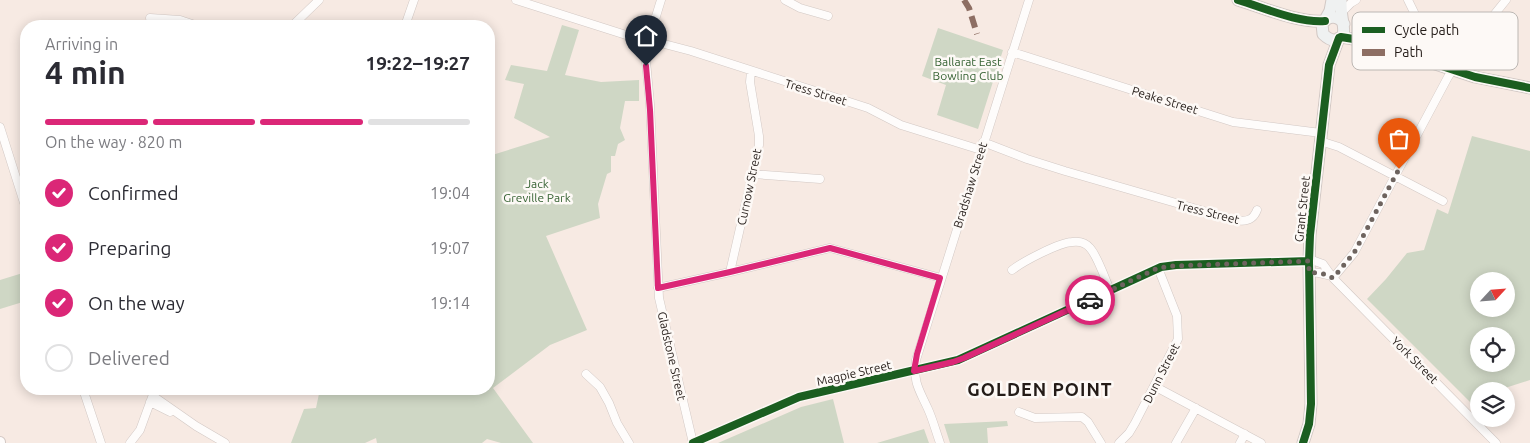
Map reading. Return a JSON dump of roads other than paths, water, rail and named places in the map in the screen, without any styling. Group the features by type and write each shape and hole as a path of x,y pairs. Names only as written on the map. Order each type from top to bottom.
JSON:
{"main road":[{"path":"1238,0 1302,20 1325,20 1335,17 1352,29"},
{"path":"1324,35 1322,28 1330,11 1332,0"},
{"path":"1340,38 1344,32 1341,0"},
{"path":"1302,20 1332,40 1340,38 1352,39"},
{"name":"Grant Street","path":"1324,35 1327,75"},
{"name":"Grant Street","path":"1303,443 1309,424 1311,404 1309,264 1327,75 1330,60 1340,38"},
{"path":"1452,70 1530,88"}],"street":[{"path":"298,20 319,0"},
{"path":"407,20 414,0"},
{"name":"Tress Street","path":"516,0 649,41 691,51 868,108 901,125 981,150"},
{"name":"Gladstone Street","path":"662,0 649,41 646,66 650,110 658,288 661,310 694,443"},
{"path":"785,0 800,8 828,16"},
{"name":"Bradshaw Street","path":"914,371 917,354 940,278 1029,0"},
{"path":"1349,0 1356,0"},
{"path":"1343,21 1351,3 1356,0"},
{"path":"1408,0 1414,12"},
{"path":"1496,12 1506,0"},
{"path":"150,18 180,20"},
{"name":"Peake Street","path":"1012,52 1233,122 1321,137 1443,201"},
{"path":"1309,264 1333,278 1354,253 1452,70"},
{"name":"Curnow Street","path":"730,272 759,141 750,82 751,71"},
{"path":"0,127 20,190"},
{"name":"Tress Street","path":"983,142 1066,172 1235,220 1244,221 1250,219 1257,210"},
{"path":"753,174 820,179"},
{"path":"1012,270 1026,260 1066,243 1083,243 1091,250 1110,290"},
{"path":"658,288 830,248 940,278"},
{"name":"Magpie Street","path":"694,443 799,397 964,358 1158,268 1176,265 1309,264"},
{"name":"York Street","path":"1309,264 1322,264 1333,278 1496,443"},
{"name":"Dunn Street","path":"1119,443 1133,427 1177,342 1177,316 1158,268"},
{"path":"914,371 921,380 928,409 940,443"},
{"path":"586,374 600,387 629,443"},
{"path":"1154,386 1262,443"},
{"path":"85,395 100,443"},
{"path":"130,443 140,430 153,396 196,426 225,443"},
{"path":"1176,443 1196,408"},
{"path":"1019,412 1035,418 1083,417 1101,443"},
{"path":"1240,443 1245,434"}],"district":[{"name":"GOLDEN POINT","path":"1040,389"}],"park label":[{"name":"Ballarat East Bowling Club","path":"968,68"},
{"name":"Jack Greville Park","path":"537,190"}]}
